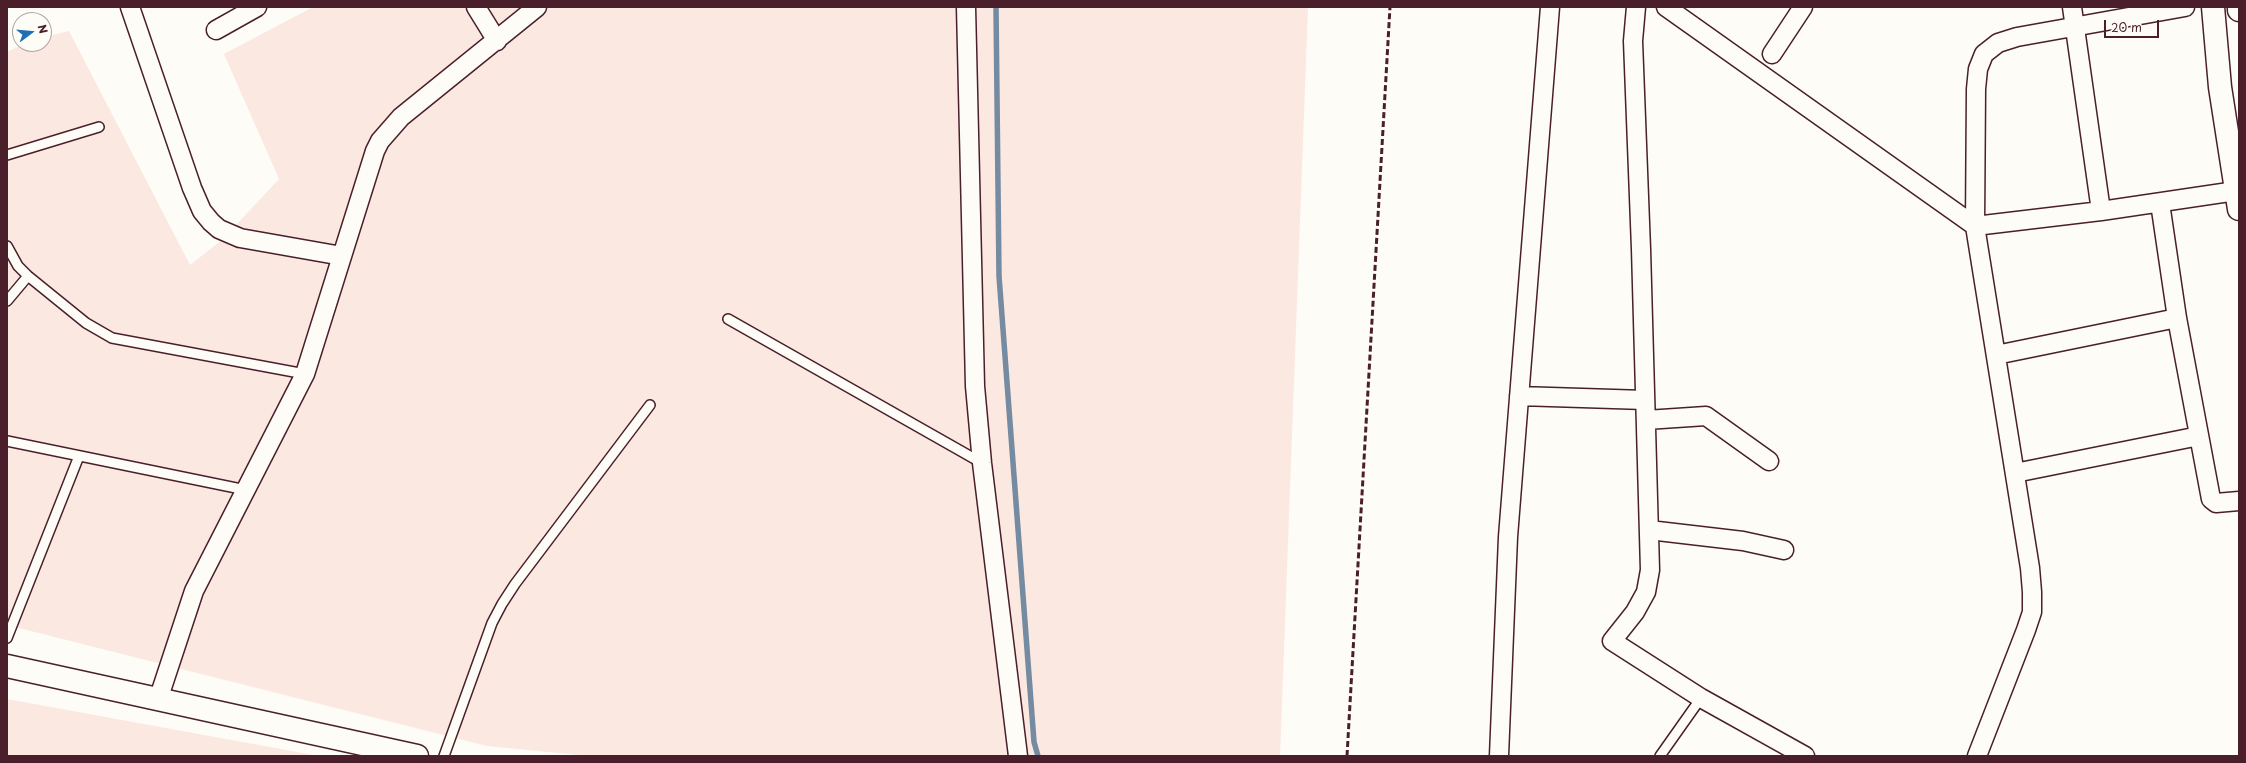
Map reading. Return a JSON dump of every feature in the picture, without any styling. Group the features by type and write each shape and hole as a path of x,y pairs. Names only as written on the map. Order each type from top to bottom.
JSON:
{"street":[{"path":"130,7 192,188 202,211 211,222 219,229 240,238 342,256"},
{"path":"216,30 257,7"},
{"path":"476,7 497,41"},
{"path":"158,700 194,591 305,374 375,151 380,141 401,117 497,41 537,7"},
{"path":"966,7 972,322 982,464 1018,756"},
{"path":"1499,756 1508,537 1550,7"},
{"path":"1636,7 1633,41 1650,570 1646,592 1635,612 1612,641 1702,698 1805,756"},
{"path":"1666,7 1975,226 2160,203 2237,200 2220,87 2212,7"},
{"path":"1772,54 1803,7"},
{"path":"2072,7 2102,211"},
{"path":"1977,756 2032,612 2030,568 1975,226 1976,89 1978,70 1984,54 1998,44 2017,36 2185,7"},
{"path":"2160,203 2178,318 2211,499 2216,504 2239,501"},
{"path":"1996,355 2178,318"},
{"path":"1519,396 1645,400"},
{"path":"1646,420 1706,416 1769,461"},
{"path":"2015,473 2199,436"},
{"path":"1649,530 1742,541 1784,550"},
{"path":"7,666 417,756"}],"lane":[{"path":"7,155 99,127"},
{"path":"7,246 18,266 28,276 86,323 112,338 305,374"},
{"path":"7,301 28,276"},
{"path":"728,319 982,464"},
{"path":"444,756 492,623 502,604 515,584 650,405"},
{"path":"7,441 246,490"},
{"path":"7,638 79,456"},
{"path":"1660,756 1702,698"}],"shaded area":[{"path":"313,7 1308,7 1280,756 589,756 487,746 7,625 7,52 12,50 12,52 52,52 52,35 69,31 190,265 222,240 279,179 224,54"},
{"path":"7,699 319,756 7,756"}],"waterway":[{"path":"996,7 999,276 1034,742 1038,756"}],"railway":[{"path":"1347,756 1390,7"}]}
